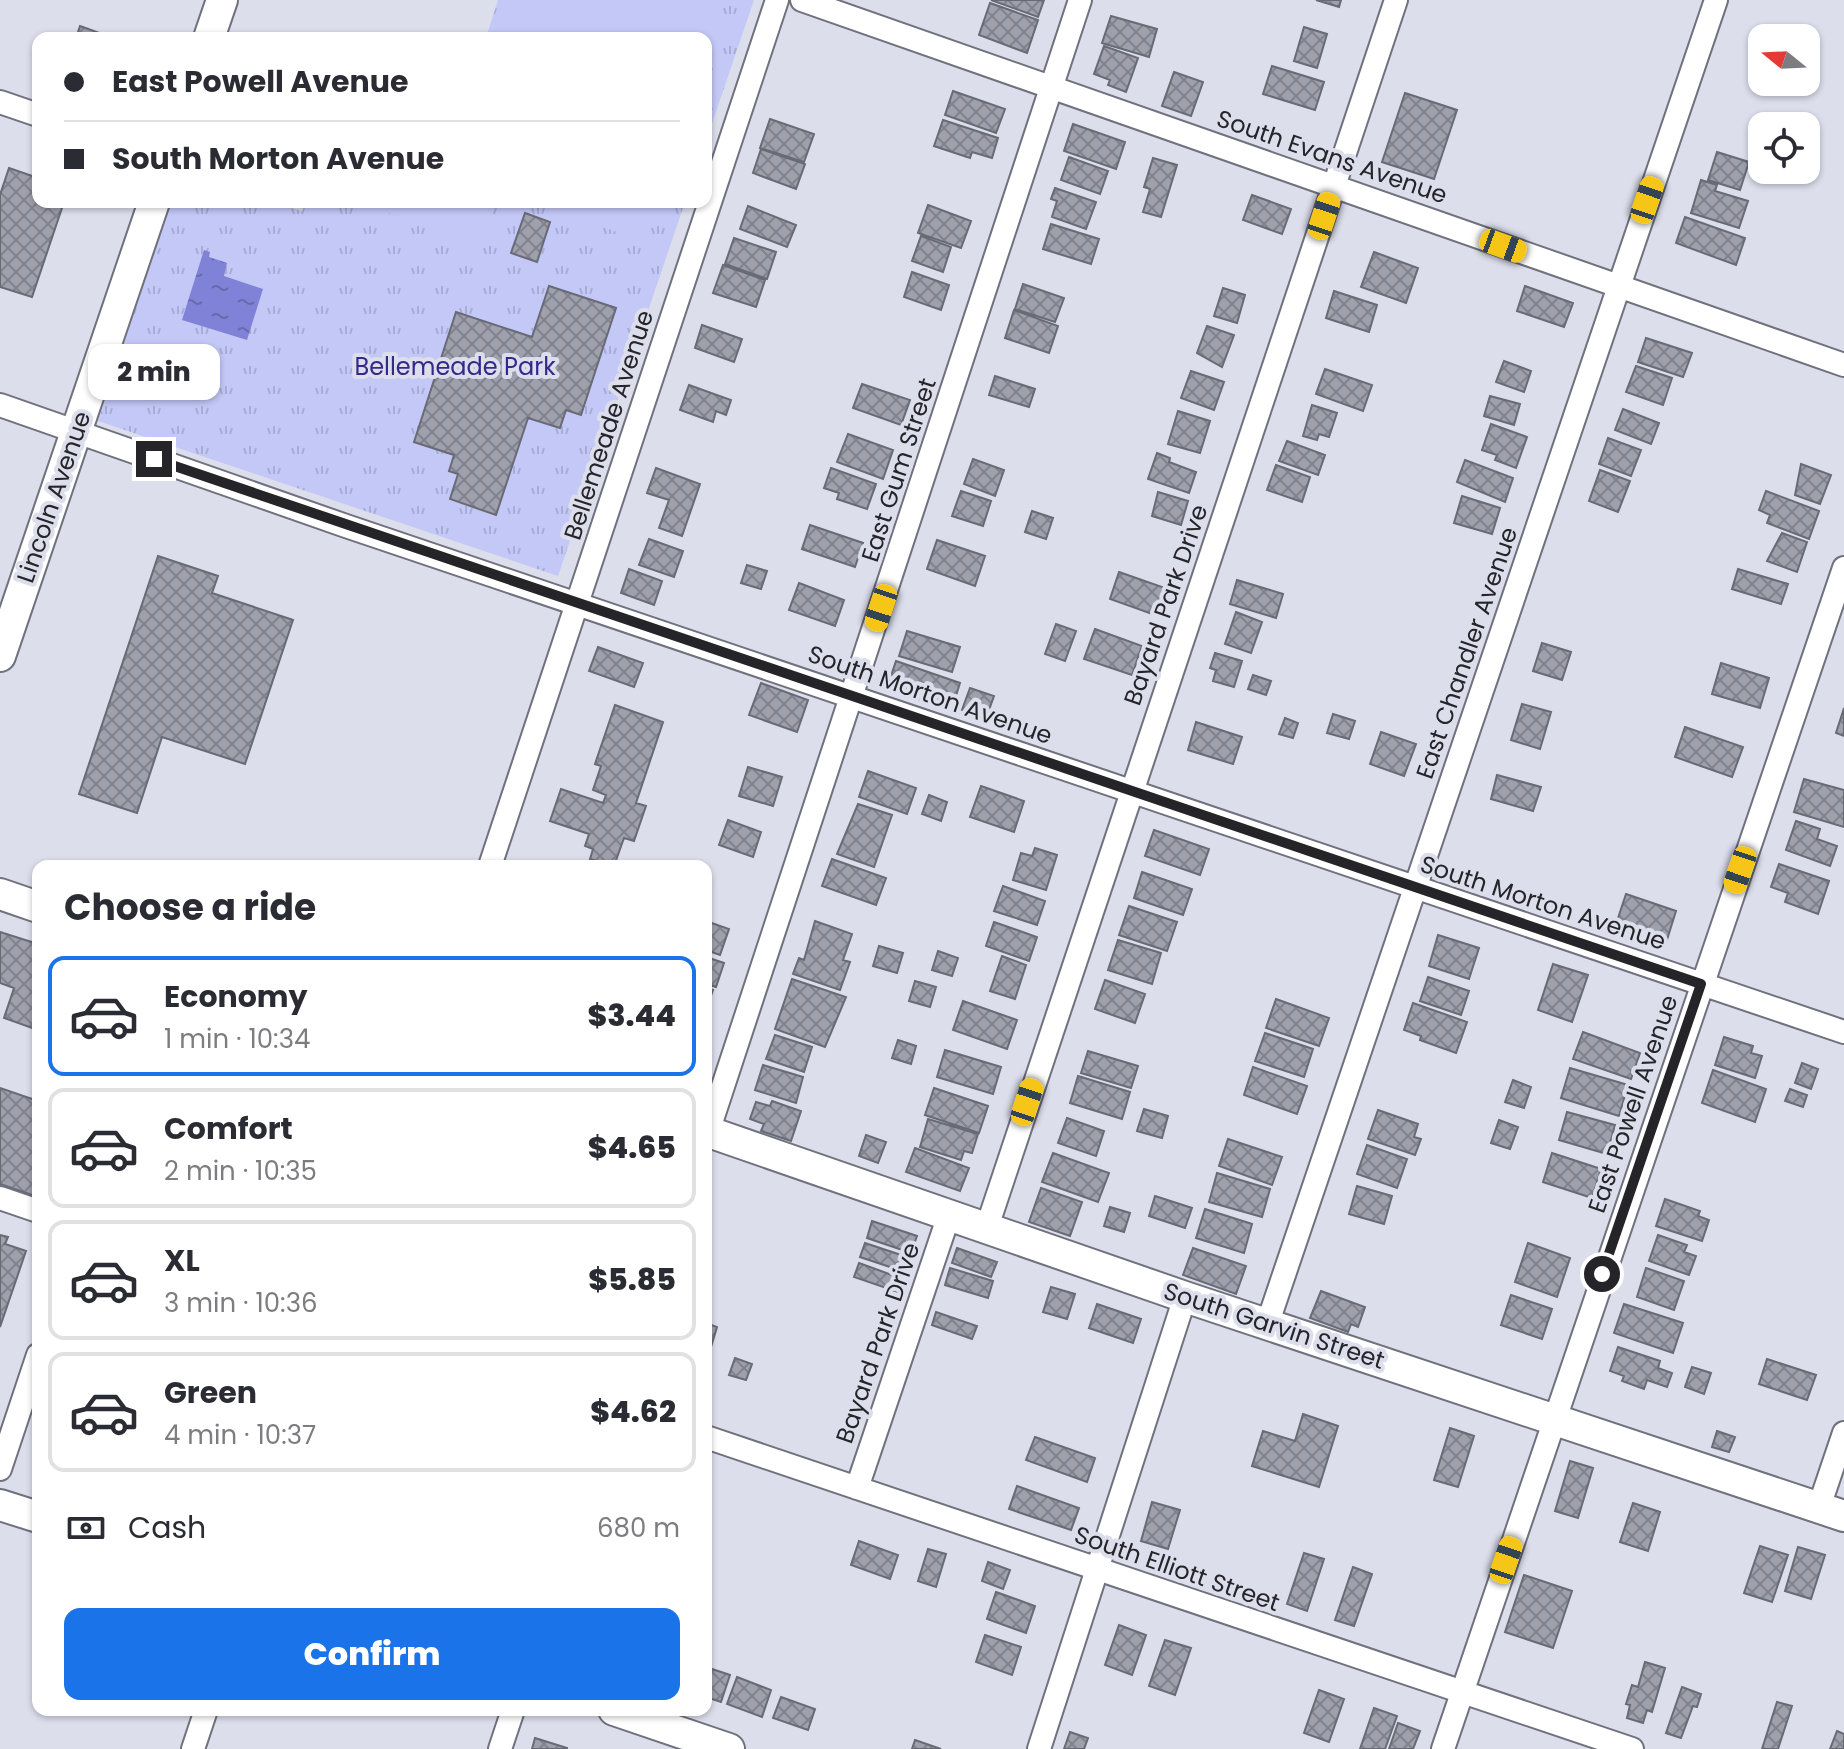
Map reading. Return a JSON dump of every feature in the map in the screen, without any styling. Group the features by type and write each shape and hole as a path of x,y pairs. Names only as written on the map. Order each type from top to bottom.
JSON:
{"street":[{"path":"211,32 222,0"},
{"name":"Bellemeade Avenue","path":"712,196 777,0"},
{"name":"South Evans Avenue","path":"802,0 1844,365"},
{"name":"East Gum Street","path":"712,1119 1080,0"},
{"name":"Bayard Park Drive","path":"987,1227 1396,0"},
{"name":"East Chandler Avenue","path":"1268,1322 1716,0"},
{"path":"0,102 32,113"},
{"name":"Lincoln Avenue","path":"0,656 152,208"},
{"name":"Bellemeade Avenue","path":"492,860 708,208"},
{"name":"South Morton Avenue","path":"0,405 1844,1032"},
{"name":"East Powell Avenue","path":"1443,1749 1844,568"},
{"path":"0,894 32,905"},
{"name":"South Garvin Street","path":"712,1136 1831,1512"},
{"path":"0,1198 32,1209"},
{"name":"Bayard Park Drive","path":"857,1488 949,1215"},
{"path":"1039,1749 1185,1297"},
{"path":"0,1469 32,1373"},
{"path":"1831,1512 1844,1433"},
{"name":"South Elliott Street","path":"712,1439 1632,1749"},
{"path":"0,1505 32,1515"},
{"path":"193,1749 204,1716"},
{"path":"500,1749 511,1716"},
{"path":"632,1716 729,1749"}],"green space":[{"path":"498,0 754,0 712,123 712,32 488,32"},
{"path":"503,0 680,0 705,8 714,28 712,34 492,32"},
{"name":"Bellemeade Park","path":"169,208 291,208 302,211 303,208 683,208 558,576 98,421"},
{"path":"373,208 494,208 482,244"},
{"path":"567,208 654,208 643,242 585,220"}],"water":[{"path":"204,250 210,252 209,257 227,263 224,276 263,289 247,340 182,320"}],"building":[{"path":"991,0 1044,0 1038,17"},
{"path":"1316,0 1341,0 1339,7"},
{"path":"990,3 1038,20 1027,53 979,35"},
{"path":"1111,16 1157,29 1149,57 1102,43"},
{"path":"80,26 96,32 78,32"},
{"path":"1304,27 1327,34 1317,68 1294,61"},
{"path":"1104,46 1138,58 1126,92 1108,85 1110,80 1094,74"},
{"path":"1272,66 1324,82 1315,110 1263,94"},
{"path":"1174,72 1203,82 1191,116 1162,106"},
{"path":"953,91 1005,109 996,133 945,115"},
{"path":"1405,93 1457,110 1434,179 1382,162"},
{"path":"770,119 814,134 804,162 760,148"},
{"path":"943,120 998,138 992,158 972,152 970,158 934,146"},
{"path":"1073,124 1125,142 1116,169 1064,151"},
{"path":"761,149 805,164 796,189 753,173"},
{"path":"1717,152 1748,162 1740,190 1708,180"},
{"path":"1069,157 1108,171 1100,194 1061,180"},
{"path":"1153,158 1177,165 1161,217 1143,212 1150,189 1144,187"},
{"path":"9,168 32,176 32,208 62,208 32,297 0,287 0,195"},
{"path":"1701,180 1717,185 1715,191 1748,201 1739,228 1691,213"},
{"path":"1055,188 1096,202 1086,229 1052,217 1057,201 1051,199"},
{"path":"1252,195 1291,209 1282,234 1243,220"},
{"path":"928,205 971,221 961,248 918,233"},
{"path":"748,206 796,225 787,247 740,229"},
{"path":"525,213 550,222 537,262 511,253"},
{"path":"1685,217 1745,238 1736,265 1676,243"},
{"path":"1051,224 1099,239 1091,264 1043,249"},
{"path":"921,236 951,247 943,272 912,261"},
{"path":"734,238 776,252 767,279 725,264"},
{"path":"1374,252 1418,268 1406,303 1361,287"},
{"path":"723,265 765,280 756,307 713,293"},
{"path":"912,272 949,285 941,310 904,297"},
{"path":"1023,284 1064,298 1055,322 1015,309"},
{"path":"549,286 616,308 581,415 566,410 560,428 528,418 496,515 450,499 458,474 449,471 454,455 414,442 456,312 532,337"},
{"path":"1525,286 1573,303 1564,327 1517,311"},
{"path":"1223,288 1245,295 1237,323 1214,316"},
{"path":"1334,291 1377,305 1369,332 1326,318"},
{"path":"1014,310 1058,326 1049,353 1005,338"},
{"path":"702,325 742,339 734,362 695,348"},
{"path":"1207,326 1234,335 1222,367 1197,353"},
{"path":"1646,338 1692,353 1683,377 1638,362"},
{"path":"1504,361 1531,371 1524,392 1496,382"},
{"path":"1636,366 1672,378 1663,405 1626,392"},
{"path":"1325,369 1372,385 1363,411 1316,394"},
{"path":"1191,371 1224,382 1214,410 1181,398"},
{"path":"995,376 1035,389 1029,407 989,395"},
{"path":"862,384 910,400 901,425 853,408"},
{"path":"689,385 731,400 726,415 716,411 713,422 680,410"},
{"path":"1490,396 1520,404 1514,425 1484,416"},
{"path":"1312,405 1337,413 1329,437 1319,434 1317,440 1303,436"},
{"path":"1623,409 1659,423 1651,444 1615,430"},
{"path":"1178,411 1210,421 1200,453 1168,444"},
{"path":"1491,424 1527,437 1516,468 1495,460 1497,455 1482,450"},
{"path":"848,434 893,450 883,479 837,462"},
{"path":"1608,438 1641,450 1631,476 1599,464"},
{"path":"1287,441 1325,455 1318,475 1279,461"},
{"path":"1157,453 1170,458 1169,462 1196,472 1189,493 1148,479"},
{"path":"973,459 1004,470 995,496 964,484"},
{"path":"1465,460 1513,478 1505,502 1457,482"},
{"path":"1801,464 1831,475 1820,504 1795,495"},
{"path":"1276,465 1310,477 1302,502 1267,490"},
{"path":"656,468 700,484 682,536 659,528 669,500 647,493"},
{"path":"831,468 876,484 867,509 837,499 839,493 824,488"},
{"path":"1600,470 1630,481 1618,512 1589,501"},
{"path":"961,491 991,501 983,526 952,516"},
{"path":"1766,491 1819,511 1809,539 1767,523 1770,515 1759,510"},
{"path":"1158,492 1188,501 1181,525 1152,516"},
{"path":"1462,496 1500,508 1492,534 1454,523"},
{"path":"1032,511 1053,518 1046,539 1025,532"},
{"path":"810,525 863,543 855,567 802,549"},
{"path":"1782,533 1807,542 1797,572 1767,561"},
{"path":"649,539 683,551 674,577 639,565"},
{"path":"937,540 985,556 975,586 927,569"},
{"path":"158,556 218,576 212,593 293,620 245,764 162,737 137,813 79,794"},
{"path":"747,565 767,571 761,589 741,583"},
{"path":"629,569 662,581 654,605 621,593"},
{"path":"1738,569 1788,584 1781,604 1732,589"},
{"path":"1119,572 1165,588 1155,615 1110,599"},
{"path":"1237,580 1283,594 1276,618 1230,604"},
{"path":"799,583 844,600 835,626 789,610"},
{"path":"1236,612 1262,622 1251,653 1225,644"},
{"path":"1056,624 1076,631 1065,661 1045,654"},
{"path":"1095,629 1142,646 1132,675 1084,659"},
{"path":"907,631 960,647 952,672 899,656"},
{"path":"1542,643 1571,652 1562,680 1533,671"},
{"path":"598,647 643,663 634,687 589,671"},
{"path":"1215,653 1242,661 1234,687 1213,681 1216,670 1210,668"},
{"path":"896,661 960,683 955,699 945,695 941,707 887,688"},
{"path":"1721,663 1769,678 1760,708 1712,694"},
{"path":"1253,675 1271,681 1266,695 1248,689"},
{"path":"761,683 808,700 797,732 749,715"},
{"path":"970,688 994,696 986,718 962,710"},
{"path":"1522,704 1551,712 1540,749 1511,740"},
{"path":"615,705 663,722 636,803 646,806 634,841 624,838 616,860 590,859 593,849 585,846 589,834 550,821 561,789 603,803 606,795 593,790 601,766 595,764"},
{"path":"1844,708 1844,736 1836,733"},
{"path":"1333,714 1355,721 1349,739 1327,733"},
{"path":"1285,718 1298,723 1293,738 1279,734"},
{"path":"1196,722 1242,737 1233,764 1188,750"},
{"path":"1685,727 1743,747 1732,777 1675,757"},
{"path":"1381,732 1416,744 1404,776 1370,764"},
{"path":"748,767 782,777 773,806 739,796"},
{"path":"868,771 916,788 907,814 859,797"},
{"path":"1497,775 1541,787 1533,811 1491,799"},
{"path":"1804,779 1844,790 1844,827 1794,812"},
{"path":"981,786 1024,801 1014,832 970,817"},
{"path":"929,795 947,802 941,821 922,814"},
{"path":"858,804 892,815 874,867 837,854"},
{"path":"728,820 761,832 753,857 719,845"},
{"path":"1796,821 1820,829 1817,839 1837,846 1830,866 1786,850"},
{"path":"1154,830 1209,849 1200,875 1145,856"},
{"path":"1035,848 1057,855 1046,890 1013,880 1021,853 1032,856"},
{"path":"832,859 886,878 876,905 822,886"},
{"path":"1779,864 1829,881 1818,914 1785,902 1788,893 1771,887"},
{"path":"1142,872 1192,889 1183,915 1134,898"},
{"path":"1003,886 1045,901 1037,925 994,911"},
{"path":"1626,894 1676,911 1666,943 1615,927"},
{"path":"1129,906 1177,922 1167,951 1119,935"},
{"path":"815,921 852,934 843,960 850,962 840,990 793,974 799,958 804,960"},
{"path":"994,922 1037,937 1029,961 986,946"},
{"path":"712,923 729,929 720,955 712,952"},
{"path":"0,932 32,942 32,1028 4,1018 14,988 0,983"},
{"path":"1438,935 1479,948 1469,979 1429,966"},
{"path":"1118,940 1161,953 1152,984 1108,970"},
{"path":"879,946 903,953 897,973 873,966"},
{"path":"938,951 958,958 952,976 932,970"},
{"path":"1002,956 1026,965 1015,999 990,991"},
{"path":"712,959 724,963 716,987 712,986"},
{"path":"1553,964 1588,975 1572,1022 1538,1010"},
{"path":"1428,977 1469,991 1461,1015 1420,1001"},
{"path":"792,979 846,997 825,1047 775,1029"},
{"path":"1105,980 1145,994 1135,1023 1095,1009"},
{"path":"915,981 936,987 930,1007 909,1001"},
{"path":"1276,999 1329,1018 1319,1046 1266,1028"},
{"path":"963,1001 1017,1020 1007,1049 953,1030"},
{"path":"1413,1003 1467,1022 1456,1053 1420,1040 1421,1036 1404,1030"},
{"path":"1583,1032 1640,1053 1631,1079 1573,1059"},
{"path":"1265,1033 1313,1049 1304,1077 1255,1061"},
{"path":"775,1035 812,1047 804,1072 766,1059"},
{"path":"1724,1037 1753,1046 1751,1053 1762,1056 1755,1078 1715,1065"},
{"path":"898,1040 916,1046 911,1064 892,1058"},
{"path":"945,1050 1001,1067 993,1094 937,1077"},
{"path":"1088,1051 1138,1066 1131,1088 1081,1073"},
{"path":"1802,1063 1818,1069 1811,1089 1795,1083"},
{"path":"763,1065 803,1077 796,1103 755,1090"},
{"path":"1253,1067 1307,1086 1297,1114 1244,1095"},
{"path":"1570,1068 1628,1085 1619,1116 1561,1098"},
{"path":"1713,1070 1766,1089 1755,1122 1702,1103"},
{"path":"1078,1076 1130,1092 1122,1119 1070,1103"},
{"path":"1513,1080 1531,1087 1524,1108 1505,1102"},
{"path":"0,1088 32,1099 32,1195 0,1184"},
{"path":"934,1088 988,1106 979,1133 925,1115"},
{"path":"1790,1089 1807,1095 1803,1107 1785,1101"},
{"path":"772,1101 801,1111 791,1141 761,1131 764,1124 750,1119 756,1102 770,1106"},
{"path":"1144,1109 1168,1116 1162,1138 1137,1131"},
{"path":"1378,1110 1418,1124 1414,1137 1421,1139 1415,1155 1368,1139"},
{"path":"1567,1112 1615,1125 1607,1154 1559,1140"},
{"path":"1067,1118 1104,1131 1096,1156 1058,1143"},
{"path":"928,1119 978,1134 972,1153 964,1151 961,1160 920,1147"},
{"path":"1499,1120 1518,1127 1510,1149 1491,1143"},
{"path":"866,1135 886,1142 878,1163 859,1156"},
{"path":"1228,1139 1282,1157 1272,1185 1219,1166"},
{"path":"1367,1145 1407,1159 1397,1188 1357,1174"},
{"path":"915,1148 969,1168 960,1191 906,1172"},
{"path":"1053,1153 1109,1173 1098,1202 1042,1182"},
{"path":"1552,1153 1601,1169 1592,1198 1543,1182"},
{"path":"1217,1173 1270,1189 1262,1217 1209,1202"},
{"path":"1357,1186 1392,1196 1384,1224 1349,1214"},
{"path":"1041,1188 1082,1202 1070,1236 1029,1222"},
{"path":"1155,1196 1192,1208 1185,1228 1149,1216"},
{"path":"1665,1199 1700,1211 1698,1216 1709,1220 1702,1241 1656,1226"},
{"path":"1110,1207 1130,1213 1124,1232 1104,1226"},
{"path":"1205,1209 1252,1224 1244,1253 1196,1238"},
{"path":"872,1221 917,1236 911,1253 867,1238"},
{"path":"0,1235 8,1237 5,1244 26,1251 0,1327"},
{"path":"1658,1235 1687,1245 1684,1252 1696,1256 1689,1275 1649,1261"},
{"path":"865,1243 910,1258 905,1272 860,1257"},
{"path":"1528,1243 1570,1258 1557,1297 1515,1282"},
{"path":"957,1248 997,1262 991,1277 952,1263"},
{"path":"1193,1248 1246,1266 1236,1294 1183,1275"},
{"path":"859,1263 903,1279 898,1292 854,1277"},
{"path":"950,1268 993,1281 988,1298 945,1285"},
{"path":"1646,1268 1684,1281 1674,1310 1637,1297"},
{"path":"1051,1287 1075,1294 1067,1319 1043,1312"},
{"path":"1321,1291 1365,1307 1358,1327 1351,1324 1348,1332 1310,1318"},
{"path":"1511,1295 1552,1309 1542,1339 1501,1325"},
{"path":"1097,1304 1141,1319 1133,1343 1089,1328"},
{"path":"1624,1304 1683,1323 1673,1353 1614,1333"},
{"path":"936,1312 977,1326 972,1339 932,1325"},
{"path":"712,1325 717,1327 712,1344"},
{"path":"1618,1347 1660,1361 1658,1368 1672,1373 1667,1387 1647,1380 1644,1389 1622,1381 1624,1376 1610,1371"},
{"path":"735,1358 752,1364 746,1380 729,1375"},
{"path":"1767,1359 1816,1375 1807,1400 1759,1384"},
{"path":"1692,1367 1711,1373 1704,1394 1685,1387"},
{"path":"1303,1414 1338,1426 1319,1487 1252,1466 1263,1431 1295,1441"},
{"path":"1450,1428 1474,1436 1458,1487 1434,1480"},
{"path":"1717,1431 1735,1437 1729,1452 1712,1447"},
{"path":"1035,1437 1095,1458 1087,1482 1026,1460"},
{"path":"1570,1461 1593,1468 1578,1518 1555,1511"},
{"path":"1017,1486 1079,1508 1071,1530 1009,1509"},
{"path":"1152,1502 1180,1510 1168,1549 1141,1541"},
{"path":"1633,1503 1660,1512 1648,1551 1620,1542"},
{"path":"859,1541 898,1555 890,1579 851,1565"},
{"path":"1760,1546 1788,1555 1772,1602 1744,1593"},
{"path":"1798,1547 1825,1555 1811,1599 1785,1591"},
{"path":"928,1549 946,1554 936,1587 918,1581"},
{"path":"1304,1553 1324,1559 1307,1611 1287,1604"},
{"path":"988,1562 1010,1570 1003,1589 982,1581"},
{"path":"1353,1567 1372,1574 1354,1626 1335,1620"},
{"path":"1524,1575 1572,1591 1553,1648 1505,1632"},
{"path":"996,1592 1035,1606 1026,1633 987,1619"},
{"path":"1119,1625 1146,1635 1132,1675 1105,1665"},
{"path":"985,1635 1021,1647 1012,1675 976,1662"},
{"path":"1165,1640 1191,1648 1175,1695 1149,1686"},
{"path":"1645,1662 1665,1668 1652,1712 1647,1710 1643,1723 1627,1718 1630,1705 1626,1704 1632,1685 1638,1687"},
{"path":"712,1669 730,1675 721,1702 712,1699"},
{"path":"737,1677 771,1690 762,1717 727,1704"},
{"path":"1682,1687 1701,1694 1681,1738 1666,1733"},
{"path":"1319,1690 1344,1699 1329,1742 1304,1733"},
{"path":"781,1697 815,1709 808,1730 773,1718"},
{"path":"1777,1702 1792,1706 1778,1749 1762,1749"},
{"path":"1374,1708 1397,1716 1385,1749 1360,1749"},
{"path":"1398,1723 1420,1731 1413,1749 1389,1749"},
{"path":"1837,1731 1844,1734 1844,1749 1830,1749"},
{"path":"1070,1732 1088,1738 1084,1749 1064,1749"},
{"path":"535,1738 567,1748 567,1749 532,1749"},
{"path":"915,1740 941,1749 912,1749"}],"route":[{"path":"154,459 1701,984 1602,1274"}]}
